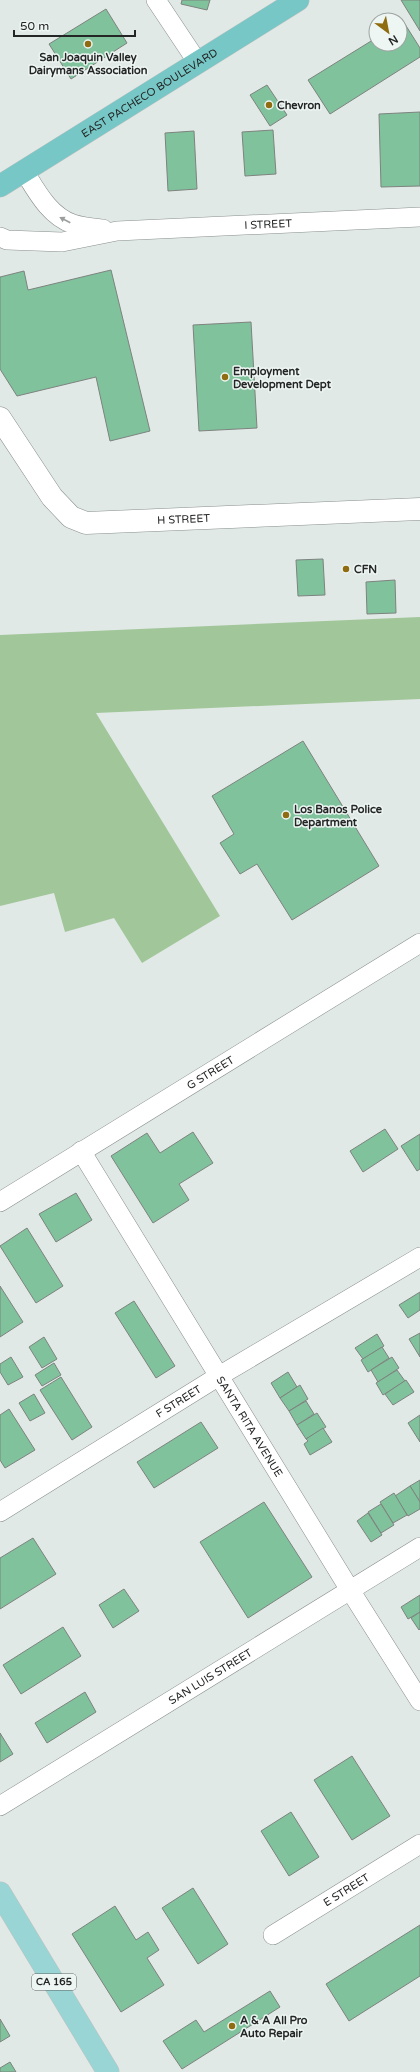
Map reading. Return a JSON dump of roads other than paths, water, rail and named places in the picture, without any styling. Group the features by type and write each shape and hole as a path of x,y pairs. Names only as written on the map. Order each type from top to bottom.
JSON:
{"highway":[{"name":"EAST PACHECO BOULEVARD","path":"0,186 298,0"}],"main road":[{"name":"CA 165","path":"0,1893 108,2072"}],"street":[{"path":"156,0 198,63"},
{"name":"I STREET","path":"24,170 42,200 58,216 73,224 117,231"},
{"name":"I STREET","path":"0,237 8,240 62,242 117,231 420,217"},
{"name":"H STREET","path":"0,418 52,497 71,517 86,523 420,509"},
{"name":"G STREET","path":"0,1202 420,943"},
{"name":"SANTA RITA AVENUE","path":"82,1151 350,1590 420,1700"},
{"name":"F STREET","path":"0,1512 219,1376 420,1257"},
{"name":"SAN LUIS STREET","path":"0,1806 420,1547"},
{"name":"E STREET","path":"273,1935 420,1844"}],"place":[{"name":"San Joaquin Valley Dairymans Association","path":"88,44"},
{"name":"Chevron","path":"269,105"},
{"name":"Employment Development Dept","path":"225,377"},
{"name":"CFN","path":"346,569"},
{"name":"Los Banos Police Department","path":"286,815"},
{"name":"A & A All Pro Auto Repair","path":"232,2026"}]}
